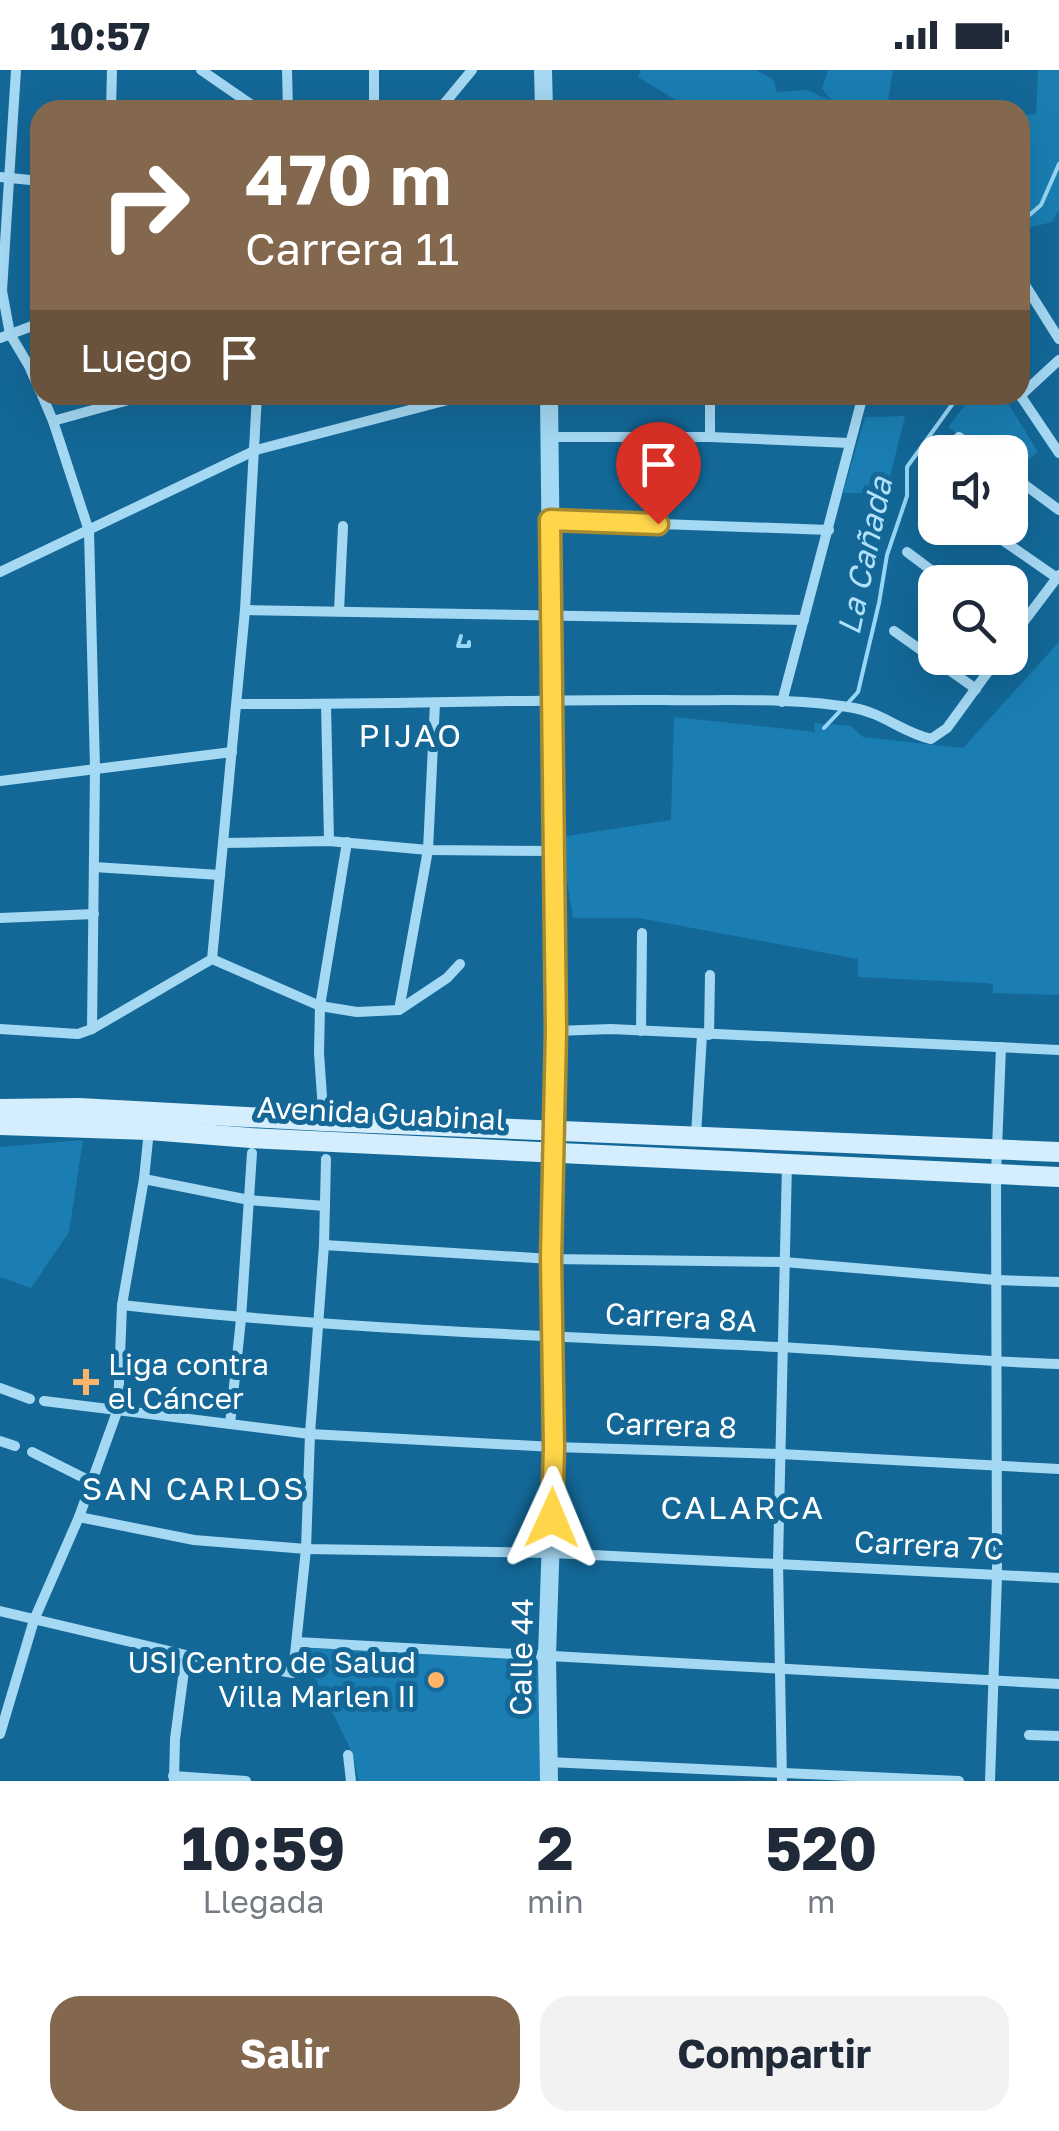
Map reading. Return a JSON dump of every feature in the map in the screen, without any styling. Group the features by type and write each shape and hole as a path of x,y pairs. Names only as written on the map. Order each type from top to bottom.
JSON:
{"main road":[{"name":"Avenida Guabinal","path":"0,1109 79,1108 1059,1152"},
{"name":"Avenida Guabinal","path":"0,1124 1059,1177"}],"street":[{"path":"16,70 4,177 2,290 5,336 30,368"},
{"path":"112,70 112,100"},
{"path":"201,70 244,100"},
{"path":"286,70 288,100"},
{"path":"374,70 374,100"},
{"path":"447,100 472,70"},
{"path":"543,70 545,100"},
{"path":"4,177 30,180"},
{"path":"1030,293 1059,339"},
{"path":"5,336 30,327"},
{"path":"1030,386 1059,360"},
{"path":"46,405 89,531 96,768 92,1028"},
{"path":"53,421 110,405"},
{"path":"212,959 245,610 258,405"},
{"path":"0,572 256,450 419,405"},
{"name":"Calle 44","path":"549,405 556,1031 549,1772"},
{"path":"710,405 710,437"},
{"path":"782,702 860,405"},
{"path":"1027,405 1059,453"},
{"path":"550,436 850,443"},
{"path":"1028,487 1059,510"},
{"path":"550,520 829,530"},
{"path":"339,611 343,526"},
{"path":"1011,545 1058,576 1028,614"},
{"path":"907,552 924,565"},
{"path":"245,610 804,620"},
{"path":"894,631 976,689"},
{"path":"237,704 552,699 782,702 856,708 894,722 912,735 931,739 948,728 986,675"},
{"path":"399,1010 428,850 435,703"},
{"path":"326,704 329,841"},
{"path":"0,781 232,752"},
{"path":"223,843 329,841 554,860"},
{"path":"322,1111 320,1006 347,842"},
{"path":"94,867 220,875"},
{"path":"0,918 94,914"},
{"path":"641,1031 642,932"},
{"path":"212,959 320,1006 357,1012 399,1010 447,978 460,964"},
{"path":"0,1030 78,1034 212,959"},
{"path":"696,1136 710,975"},
{"path":"556,1031 641,1031 1059,1050"},
{"path":"990,1781 998,1576 996,1174 1001,1047"},
{"path":"0,1733 34,1620 80,1517 118,1408 122,1305 149,1130"},
{"path":"230,1424 252,1153"},
{"path":"0,1611 186,1655 293,1672 306,1549 326,1159"},
{"path":"782,1777 778,1562 787,1164"},
{"path":"144,1179 249,1200 325,1206"},
{"path":"324,1245 551,1259 784,1262 1059,1282"},
{"name":"Carrera 8A","path":"122,1305 318,1324 1059,1364"},
{"path":"0,1388 30,1399"},
{"name":"Carrera 8","path":"44,1401 310,1434 1059,1469"},
{"path":"0,1441 15,1446"},
{"path":"32,1452 92,1482"},
{"name":"Carrera 7C","path":"80,1517 194,1540 306,1549 552,1553 1059,1578"},
{"path":"297,1642 1059,1684"},
{"path":"186,1655 173,1778 246,1781"},
{"path":"1029,1735 1059,1736"},
{"path":"348,1755 351,1781"},
{"path":"549,1772 959,1781"}],"shaded area":[{"path":"641,70 756,70 773,79 777,92 807,90 830,100 676,100 638,77"},
{"path":"828,70 893,70 888,100 831,100 822,89"},
{"path":"1038,70 1059,70 1059,210 1052,222 1030,228 1030,114 1036,114"},
{"path":"965,405 1009,405 1028,435 959,435 948,427"},
{"path":"905,416 886,493 843,493 865,417"},
{"path":"1028,436 1038,452 1028,460"},
{"path":"1059,642 1059,995 993,993 993,984 985,983 858,977 858,959 639,918 573,918 560,837 671,820 674,717 815,732 814,723 851,726 863,737 963,748"},
{"path":"83,1140 69,1232 31,1288 0,1277 0,1147"},
{"path":"303,1648 539,1658 540,1781 359,1781 352,1752 316,1679 300,1671"}],"waterway":[{"name":"La Cañada","path":"1030,214 1041,205 1059,164"},
{"name":"La Cañada","path":"848,703 858,692 887,555 907,496 907,467 952,405"},
{"path":"461,636 458,646 469,646 469,642"},
{"name":"La Cañada","path":"824,728 841,710"}],"place":[{"name":"Liga contra el Cáncer","path":"86,1382"},
{"name":"USI Centro de Salud Villa Marlen II","path":"436,1680"}],"district":[{"name":"PIJAO","path":"411,736"},
{"name":"SAN CARLOS","path":"194,1489"},
{"name":"CALARCA","path":"743,1508"}],"route":[{"path":"552,1518 551,1259 556,1031 550,520 658,524"}]}
